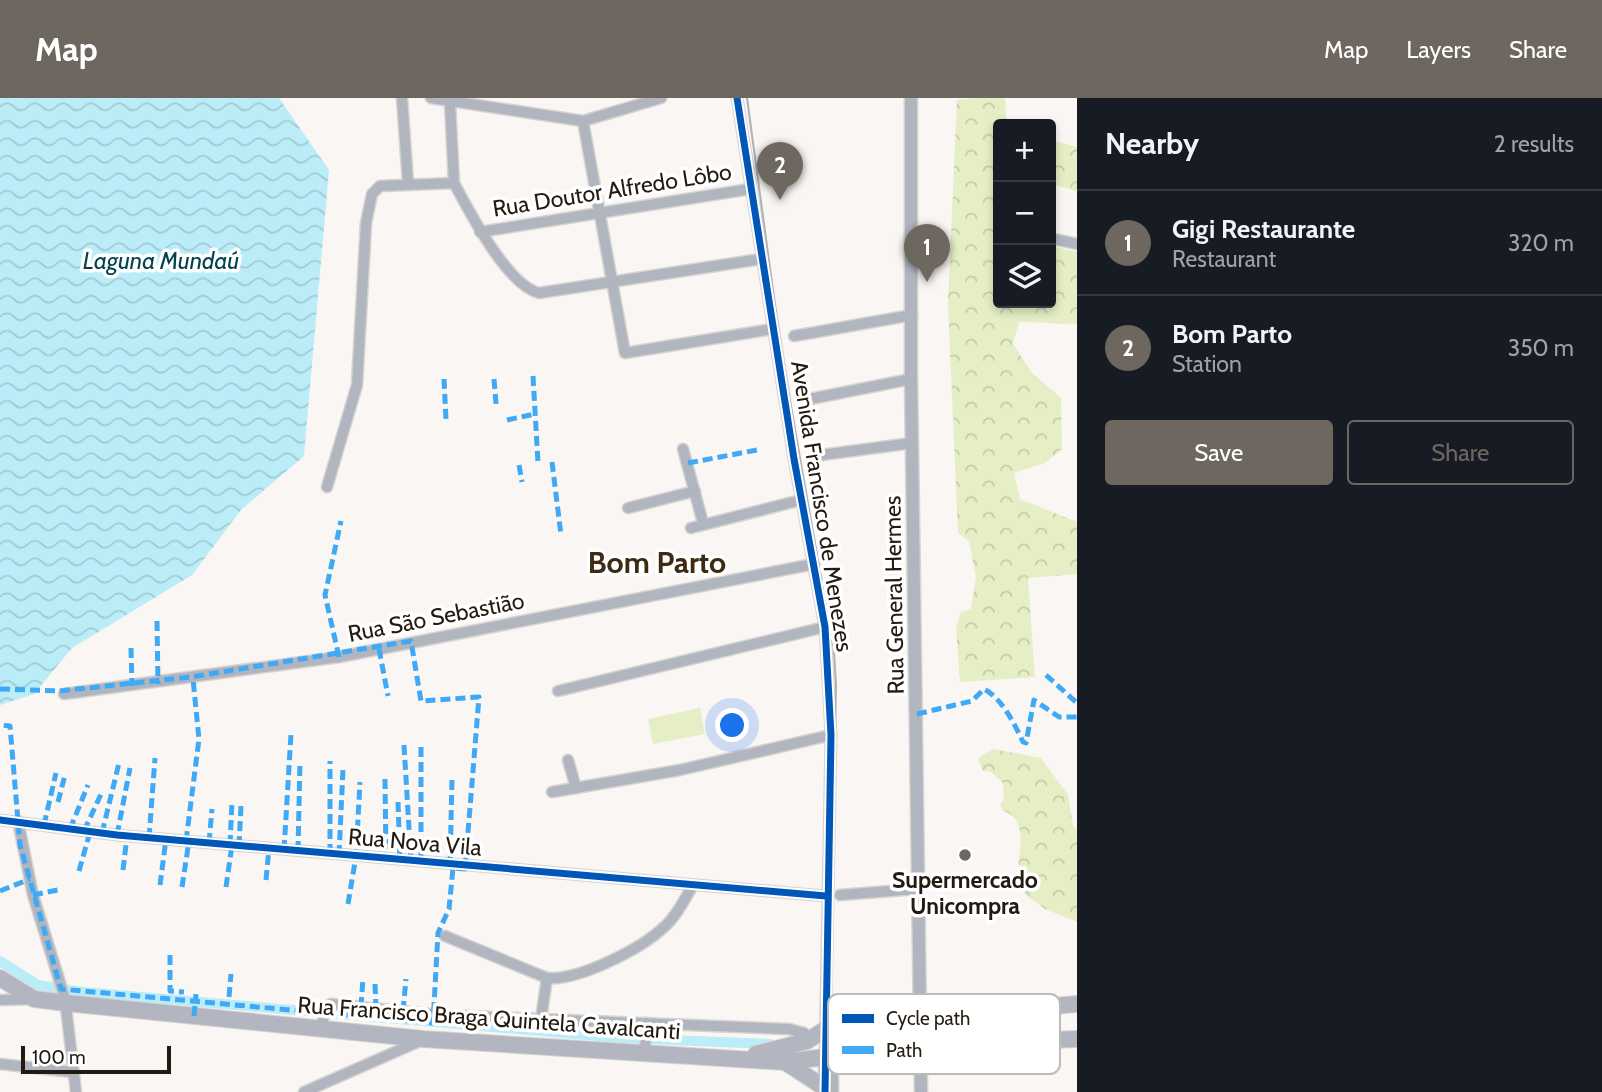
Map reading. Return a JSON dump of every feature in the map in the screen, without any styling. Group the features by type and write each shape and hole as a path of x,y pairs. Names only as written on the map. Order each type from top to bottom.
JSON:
{"main road":[{"path":"0,978 34,999"},
{"name":"Rua Francisco Braga Quintela Cavalcanti","path":"34,999 243,1021 324,1015 423,1039 645,1049 785,1062 828,1058"},
{"path":"733,1059 807,1041 826,1028"},
{"path":"785,1062 828,1091"}],"street":[{"path":"402,98 408,183"},
{"path":"431,98 450,103 583,121 661,98"},
{"name":"Avenida Francisco de Menezes","path":"737,98 761,259 825,627 831,735 827,896 828,1048"},
{"name":"Rua General Hermes","path":"911,98 916,890 920,994"},
{"path":"450,103 454,183 480,232 530,291 539,293 613,284 761,259"},
{"path":"583,121 625,353 773,329"},
{"path":"327,487 357,385 366,223 370,200 376,189 386,184 454,183"},
{"name":"Rua Doutor Alfredo Lôbo","path":"480,232 750,189"},
{"path":"1056,239 1077,244"},
{"path":"794,336 912,315"},
{"path":"805,400 911,379"},
{"path":"814,456 912,443"},
{"path":"683,449 703,523"},
{"path":"628,508 695,491"},
{"path":"691,527 802,500"},
{"name":"Rua São Sebastião","path":"64,694 340,657 814,564"},
{"path":"558,691 825,627"},
{"path":"552,792 680,770 831,735"},
{"path":"568,760 576,788"},
{"name":"Rua Nova Vila","path":"0,820 117,835 692,887 827,896"},
{"path":"18,821 33,895 62,985 76,1092"},
{"path":"445,936 547,978 579,976 649,939 666,926 692,887"},
{"path":"840,895 916,890"},
{"path":"541,1019 547,978"},
{"path":"0,1000 34,999"},
{"path":"324,1015 541,1019 645,1027 799,1030 807,1041"},
{"path":"645,1027 645,1049"},
{"path":"304,1092 423,1039"},
{"path":"0,1064 73,1072"},
{"name":"Rua General Hermes","path":"921,1074 921,1092"}],"green space":[{"path":"1005,98 1006,119 993,119 993,308 1056,308 1056,247 1077,252 1077,324 1019,322 1013,344 1032,373 1061,398 1062,449 1045,463 1014,473 1020,499 1077,522 1077,574 1028,578 1035,677 960,682 956,627 961,612 971,609 976,577 969,541 958,533 948,303 957,100"},
{"path":"1056,141 1077,147 1077,191 1056,185"},
{"path":"700,708 705,734 653,744 648,719"},
{"path":"993,749 1041,758 1068,795 1073,825 1077,830 1077,922 1045,909 1025,894 1019,868 1021,839 1018,825 1010,814 1003,811 1000,804 1004,800 1003,783 991,772 982,770 978,758"}],"water":[{"name":"Laguna Mundaú","path":"0,98 279,98 329,170 304,456 241,510 192,575 72,648 34,694 0,705"}],"waterway":[{"path":"0,961 38,985 82,992 621,1038 770,1044"}],"tram line":[{"path":"747,98 781,350 834,652 836,685 830,994"},
{"path":"828,1074 828,1092"}],"marked path":[{"path":"533,376 538,463"},
{"path":"444,379 446,420"},
{"path":"494,379 496,404"},
{"path":"507,420 535,414"},
{"path":"688,463 757,450"},
{"path":"552,462 561,535"},
{"path":"519,465 522,482"},
{"path":"339,657 325,595 341,521"},
{"path":"157,621 158,684"},
{"path":"0,689 59,691 191,677 411,641 421,701 479,697 465,869 453,868 449,909 438,933 433,1023 61,989 20,845 10,726 0,725"},
{"path":"131,648 132,686"},
{"path":"379,649 388,696"},
{"path":"1046,675 1077,703"},
{"path":"186,841 199,739 193,679"},
{"path":"917,714 972,701 984,689 1002,705 1026,743 1034,700 1059,717 1077,717"},
{"path":"284,850 291,734"},
{"path":"404,745 411,861"},
{"path":"421,747 421,862"},
{"path":"149,838 155,758"},
{"path":"298,851 300,761"},
{"path":"330,761 330,854"},
{"path":"102,833 119,763"},
{"path":"117,835 130,768"},
{"path":"339,855 343,769"},
{"path":"44,825 56,773"},
{"path":"58,802 65,775"},
{"path":"385,779 386,859"},
{"path":"450,865 452,779"},
{"path":"348,904 356,856 360,782"},
{"path":"70,829 88,785"},
{"path":"84,831 102,792"},
{"path":"230,845 232,801"},
{"path":"398,802 400,860"},
{"path":"239,846 241,806"},
{"path":"209,843 212,809"},
{"path":"79,871 90,832"},
{"path":"123,870 127,836"},
{"path":"160,885 166,839"},
{"path":"182,887 189,841"},
{"path":"226,887 232,845"},
{"path":"266,880 269,848"},
{"path":"0,891 30,879"},
{"path":"33,895 62,889"},
{"path":"170,955 170,991 184,992"},
{"path":"229,997 231,974"},
{"path":"361,1007 363,978"},
{"path":"403,1011 406,979"},
{"path":"375,984 376,1008"},
{"path":"194,1016 196,994"}],"cycle path":[{"path":"737,98 794,459 825,627 831,735 825,1092"},
{"path":"0,820 117,835 826,896"}],"place":[{"name":"Bom Parto","path":"780,200"},
{"name":"Gigi Restaurante","path":"927,282"},
{"name":"Supermercado Unicompra","path":"965,855"}],"district":[{"name":"Bom Parto","path":"657,563"}]}
